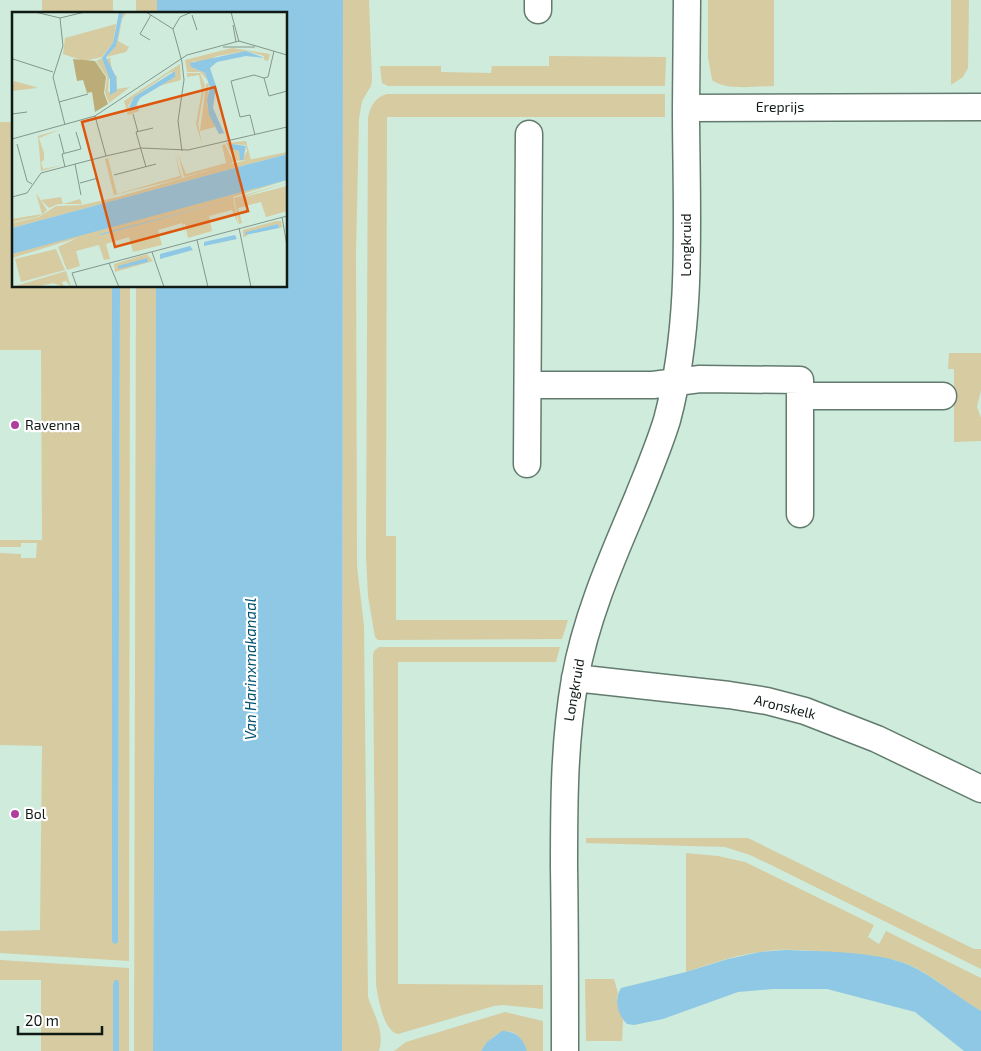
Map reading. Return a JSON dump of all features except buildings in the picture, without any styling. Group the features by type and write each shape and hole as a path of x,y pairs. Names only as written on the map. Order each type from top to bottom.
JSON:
{"street":[{"path":"686,108 687,0"},
{"name":"Ereprijs","path":"686,108 981,107"},
{"name":"Longkruid","path":"565,1051 564,786 568,723 581,648 596,603 652,463 666,422 676,382 683,332 686,278 686,108"},
{"path":"527,464 530,134"},
{"path":"528,385 653,385 700,379 800,380 800,514"},
{"path":"800,396 944,396"},
{"name":"Aronskelk","path":"575,678 758,699 805,710 877,739 981,789"}],"shaded area":[{"path":"42,0 113,0 113,12 42,12"},
{"path":"136,0 157,0 157,12 136,12"},
{"path":"343,0 369,0 372,80 371,86 362,101 359,119 356,252 357,566 364,626 368,997 380,1030 379,1051 342,1051"},
{"path":"708,0 774,0 774,86 733,87 725,86 712,80 708,57"},
{"path":"951,0 969,0 968,68 963,77 951,85"},
{"path":"549,56 666,57 665,86 388,86 382,83 380,66 441,66 441,72 491,73 492,66 549,66"},
{"path":"387,94 665,94 665,117 387,117 386,536 396,536 396,620 568,620 562,639 378,640 375,637 368,596 366,556 368,118 374,103 379,97"},
{"path":"0,122 12,122 12,288 112,288 112,941 116,944 118,942 120,288 130,288 129,961 0,953 0,931 40,930 42,746 0,745 0,553 21,554 21,558 36,558 37,543 21,543 21,547 0,547 0,540 42,540 41,350 0,350"},
{"path":"136,288 156,288 153,1051 134,1051"},
{"path":"949,353 981,353 981,390 977,407 981,418 981,441 954,442 954,369 948,369"},
{"path":"379,647 560,647 556,662 398,662 398,984 543,985 543,1009 503,1005 494,1006 398,1034 393,1032 385,1020 376,984 373,655 374,651"},
{"path":"586,838 748,838 974,949 981,949 981,969 750,855 725,847 586,843"},
{"path":"686,853 718,856 745,862 874,925 868,937 879,944 886,931 981,978 981,1011 917,969 880,957 806,950 783,950 751,953 686,972"},
{"path":"0,960 129,968 129,1051 119,1051 119,984 113,984 113,1051 41,1051 41,980 0,980"},
{"path":"585,979 614,979 623,1020 622,1041 586,1041"},
{"path":"505,1012 543,1021 543,1051 527,1051 518,1035 506,1032 499,1033 481,1051 394,1051 406,1042"}],"water":[{"name":"Van Harinxmakanaal","path":"157,0 343,0 342,1051 153,1051 156,288 288,288 288,12 157,12"},
{"path":"112,288 120,288 118,942 116,944 112,941"},
{"path":"786,950 882,957 919,970 981,1011 981,1051 964,1051 915,1012 827,989 773,989 738,992 663,1019 634,1025 627,1024 619,1011 617,1002 621,988 686,972 728,959 760,952"},
{"path":"115,980 118,980 119,984 119,1051 113,1051 113,984"},
{"path":"502,1031 511,1032 518,1036 527,1051 481,1051 487,1042"}],"place":[{"name":"Ravenna","path":"15,425"},
{"name":"Bol","path":"15,814"}]}
